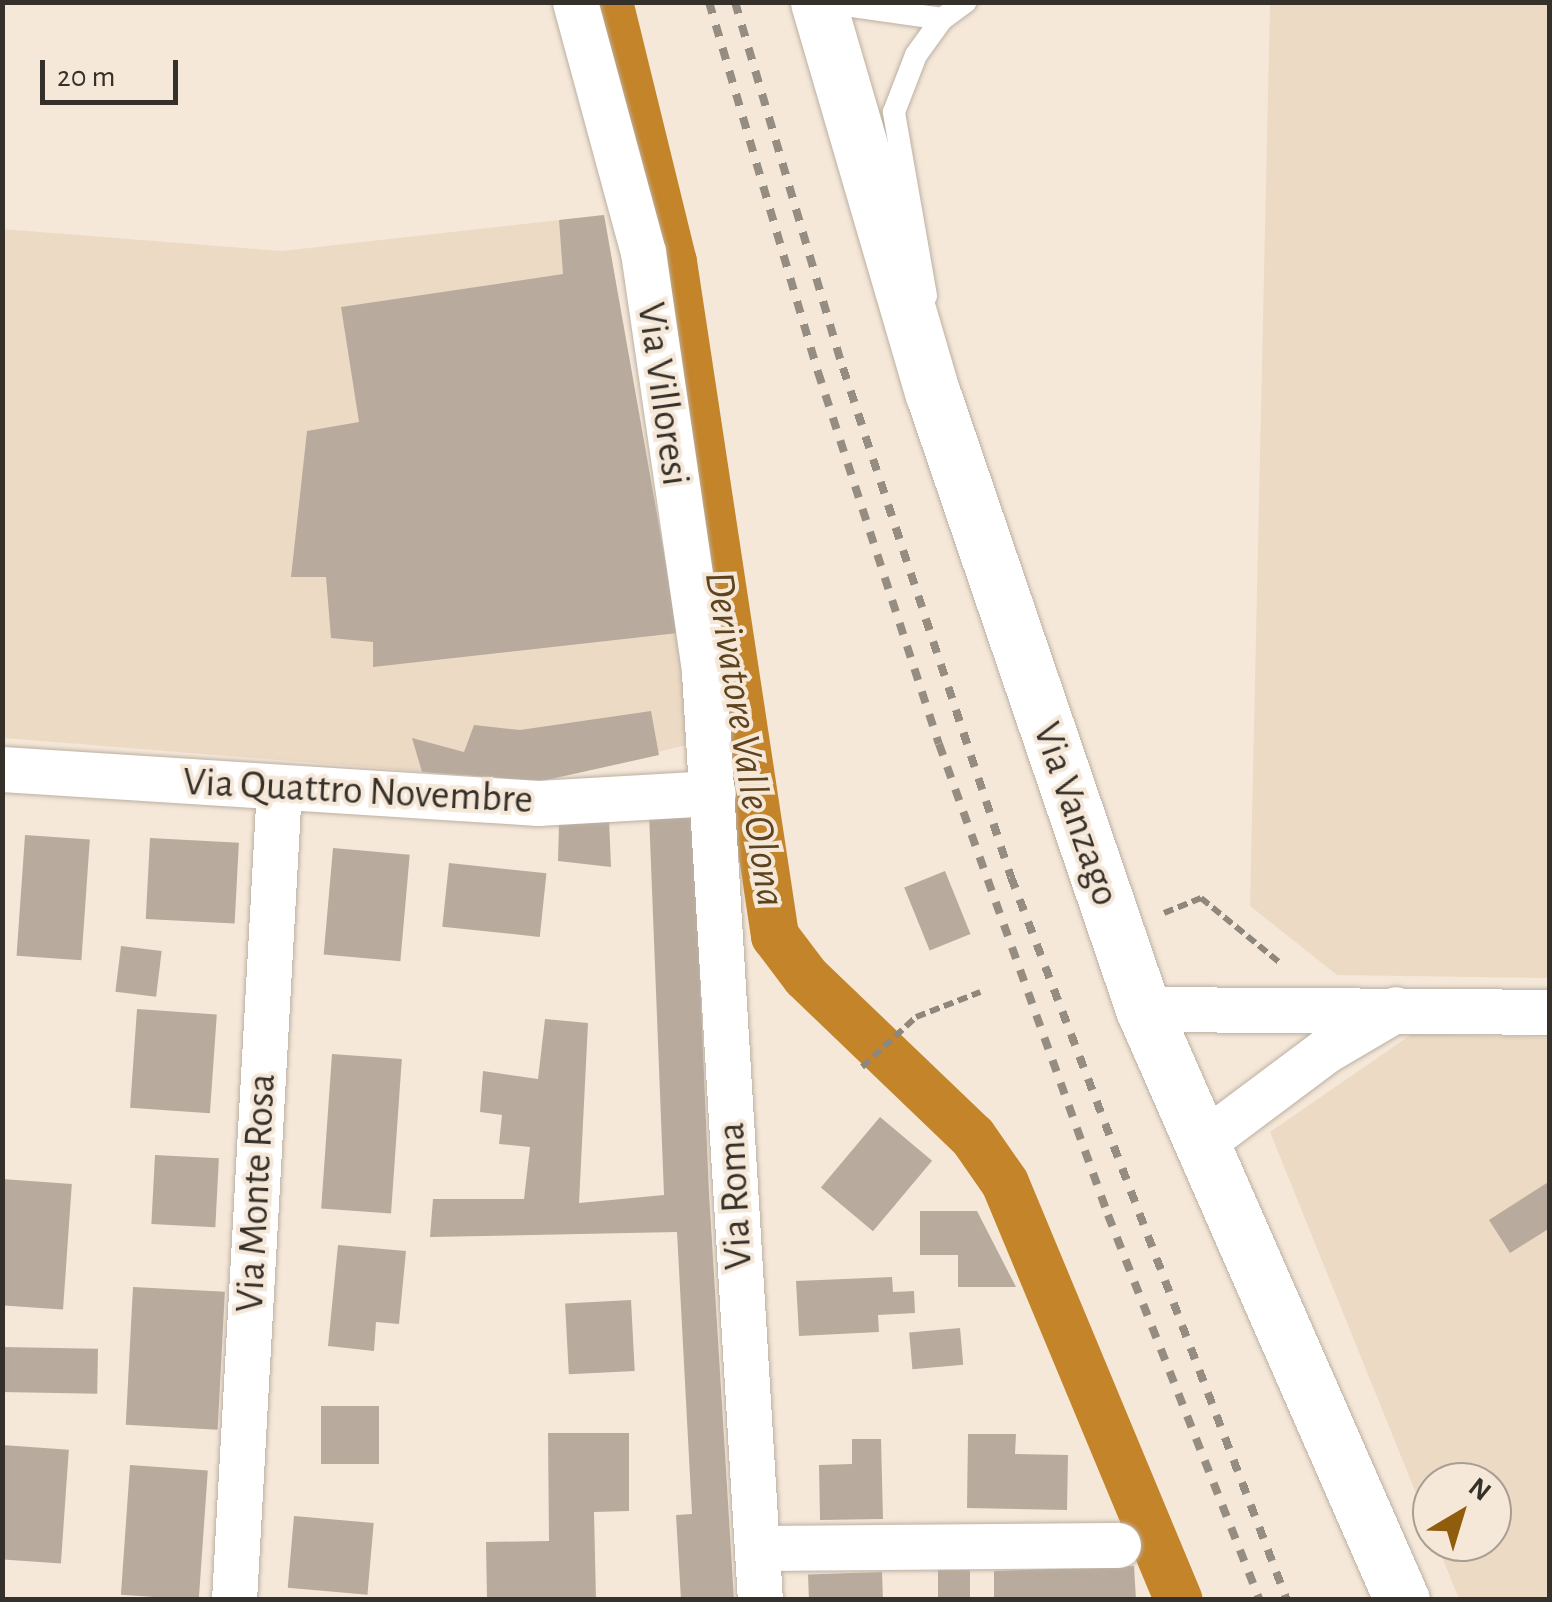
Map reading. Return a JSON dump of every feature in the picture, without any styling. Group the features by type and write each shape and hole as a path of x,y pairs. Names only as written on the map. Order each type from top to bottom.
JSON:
{"street":[{"name":"Via Villoresi","path":"575,2 642,252 704,672 713,793"},
{"name":"Via Vanzago","path":"820,2 933,394 1143,1009 1402,1600"},
{"name":"Via Quattro Novembre","path":"2,769 538,804 713,793"},
{"name":"Via Monte Rosa","path":"234,1600 278,787"},
{"name":"Via Roma","path":"713,793 760,1600"},
{"path":"1202,1143 1325,1050 1397,1008"},
{"path":"1143,1009 1550,1012"},
{"path":"757,1548 1118,1545"}],"lane":[{"path":"820,2 942,20"},
{"path":"933,394 924,255 894,112 916,55 942,20 965,2"}],"path":[{"path":"1158,916 1201,898 1265,951"},
{"path":"862,1068 916,1017 980,992"}],"shaded area":[{"path":"1270,3 1549,3 1549,978 1337,975 1250,906"},
{"path":"604,215 678,633 690,744 542,781 3,738 2,229 282,251"},
{"path":"1412,1034 1549,1038 1549,1599 1459,1599 1444,1562 1512,1562 1512,1462 1412,1462 1412,1483 1270,1132"}],"building":[{"path":"604,215 678,633 373,667 373,642 331,638 326,577 291,577 307,431 359,422 341,307 563,274 559,220"},
{"path":"651,711 659,755 542,781 422,772 412,738 464,752 474,725 520,730"},
{"path":"693,812 709,1193 734,1600 681,1600 676,1515 692,1514 677,1232 430,1237 433,1199 524,1199 530,1147 499,1144 502,1115 480,1112 483,1071 538,1079 545,1019 588,1023 579,1203 664,1195 649,814"},
{"path":"609,819 611,867 558,861 559,824"},
{"path":"25,835 90,840 81,960 17,956"},
{"path":"150,838 239,843 235,924 146,919"},
{"path":"333,848 410,855 400,961 324,955"},
{"path":"449,863 546,873 540,937 442,927"},
{"path":"945,871 970,934 930,951 904,887"},
{"path":"121,946 162,951 156,997 115,992"},
{"path":"137,1009 217,1015 210,1113 130,1108"},
{"path":"332,1054 402,1059 391,1214 321,1209"},
{"path":"880,1117 932,1161 873,1231 821,1187"},
{"path":"155,1155 219,1158 215,1227 151,1224"},
{"path":"2,1179 72,1184 63,1310 2,1305"},
{"path":"1550,1181 1550,1228 1510,1253 1489,1220"},
{"path":"920,1211 977,1211 1016,1287 958,1287 958,1255 920,1255"},
{"path":"338,1245 406,1251 399,1324 376,1322 374,1351 328,1346"},
{"path":"892,1277 893,1292 914,1291 915,1313 878,1315 879,1332 799,1336 796,1281"},
{"path":"133,1287 225,1292 218,1430 126,1425"},
{"path":"631,1300 635,1371 569,1374 565,1303"},
{"path":"960,1328 963,1365 912,1369 909,1332"},
{"path":"2,1347 98,1349 97,1394 2,1392"},
{"path":"321,1406 379,1406 379,1464 321,1464"},
{"path":"548,1433 629,1433 629,1511 594,1512 596,1600 487,1600 486,1542 549,1541"},
{"path":"968,1434 1016,1434 1015,1454 1068,1455 1067,1510 967,1508"},
{"path":"852,1439 881,1439 883,1519 820,1520 819,1465 852,1464"},
{"path":"2,1445 69,1450 61,1563 2,1559"},
{"path":"130,1465 208,1470 199,1600 121,1595"},
{"path":"294,1516 374,1523 367,1595 288,1588"},
{"path":"1134,1566 1136,1600 994,1600 994,1571"},
{"path":"938,1570 970,1570 970,1600 938,1600"},
{"path":"882,1572 883,1600 809,1600 808,1575"}],"waterway":[{"name":"Derivatore Valle Olona","path":"609,2 673,262 775,936 806,977 973,1137 1005,1183 1179,1600"}],"railway":[{"path":"709,2 818,372 939,744 1108,1215 1260,1600"},
{"path":"735,2 843,368 1011,877 1287,1600"}]}
